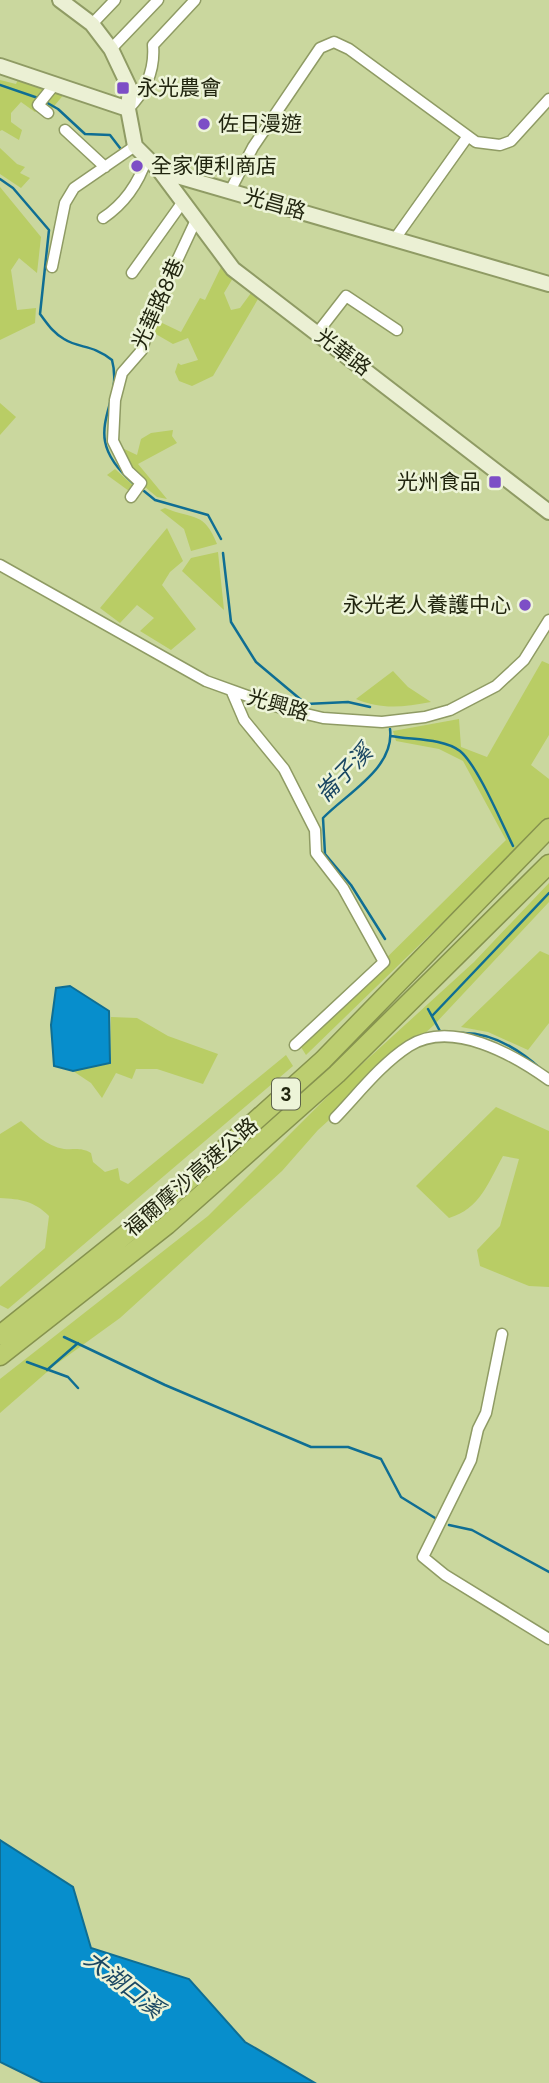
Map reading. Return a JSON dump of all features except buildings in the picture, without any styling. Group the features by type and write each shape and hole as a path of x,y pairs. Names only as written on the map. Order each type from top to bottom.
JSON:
{"highway":[{"name":"福爾摩沙高速公路","path":"0,1335 155,1211 323,1060 549,828"},
{"name":"福爾摩沙高速公路","path":"0,1356 167,1225 337,1074 549,864"}],"street":[{"path":"52,267 65,203 74,188 135,146 128,109 130,89 111,49 92,24 60,0"},
{"path":"92,24 115,0"},
{"path":"111,49 158,0"},
{"path":"128,109 141,96 155,61 153,45 195,0"},
{"path":"230,191 253,147 320,48 334,42 349,49 476,142 500,145 511,141 549,99"},
{"path":"0,66 128,109"},
{"path":"48,113 42,101 55,84"},
{"path":"65,130 105,167"},
{"path":"394,240 468,136"},
{"name":"光昌路","path":"135,146 160,171 549,284"},
{"path":"103,218 119,206 141,175 147,158"},
{"name":"光華路","path":"160,171 195,222 233,269 549,512"},
{"path":"132,273 182,203"},
{"name":"光華路8巷","path":"131,497 141,483 128,471 113,441 115,400 122,373 142,350 153,312 195,222"},
{"path":"318,332 346,296 397,330"},
{"name":"光興路","path":"0,565 206,681 281,709 323,718 382,722 425,717 450,710 496,687 524,660 549,620"},
{"path":"232,692 244,720 284,769 315,830 316,853 342,888 384,962 295,1045"},
{"path":"335,1118 395,1057 426,1038 467,1039 494,1047 549,1080"},
{"path":"502,1334 489,1402 478,1429 471,1460 423,1557 456,1582 549,1639"}],"green space":[{"path":"19,77 65,93 50,111 42,107 35,112 21,102 11,113 11,122 22,130 19,140 0,131 0,80 16,84"},
{"path":"0,148 17,164 25,167 20,173 30,178 21,188 0,174"},
{"path":"0,187 41,237 37,273 19,258 11,270 17,310 36,308 35,323 0,340"},
{"path":"221,267 233,278 224,293 231,310 240,308 251,293 258,299 213,376 192,386 179,381 175,372 178,363 181,365 198,360 188,338 173,344 154,333 158,321 181,332 200,298 205,300"},
{"path":"0,403 16,417 0,435"},
{"path":"173,430 172,436 177,443 138,464 167,499 157,497 145,487 147,484 131,471 120,447 137,455 141,439 151,433"},
{"path":"115,469 134,486 129,491 107,475"},
{"path":"165,508 202,521 217,544 191,551 184,529 160,510"},
{"path":"167,528 183,561 170,572 162,585 196,629 171,650 140,631 154,618 137,605 120,623 100,608"},
{"path":"218,552 224,610 182,571 191,558"},
{"path":"542,661 549,664 549,735 531,765 549,779 549,819 306,1055 299,1044 506,840 463,761 439,749 396,741 393,731 459,719 461,747 487,757"},
{"path":"393,671 408,687 431,702 393,706 375,705 356,699"},
{"path":"549,883 549,902 434,1025 318,1130 282,1171 120,1318 55,1365 0,1413 0,1379 208,1216 338,1086 474,962"},
{"path":"540,951 549,955 549,1023 528,1050 488,1032 461,1027"},
{"path":"111,1017 137,1018 168,1036 218,1054 203,1084 157,1069 136,1069 132,1079 116,1073 102,1098 91,1083 73,1071 110,1063"},
{"path":"286,1055 293,1066 8,1309 0,1305 0,1287 45,1248 49,1216 27,1202 0,1198 0,1134 21,1121 52,1145 91,1153 93,1162 105,1172 118,1168 120,1180 128,1184"},
{"path":"496,1107 549,1131 549,1287 529,1286 480,1266 477,1250 500,1226 519,1159 503,1156 476,1202 460,1214 449,1218 416,1186"}],"water":[{"path":"70,986 109,1011 110,1063 73,1071 54,1066 51,1025 56,988"},
{"name":"大湖口溪","path":"0,1840 73,1887 91,1948 189,1979 245,2042 315,2083 43,2083 0,2062"}],"waterway":[{"path":"0,85 38,98"},
{"path":"44,101 58,109 85,134 110,135 120,148"},
{"path":"0,179 13,188 49,230 40,314 60,337 98,351 112,360 113,392 104,434 107,449 116,465 133,483"},
{"path":"144,491 155,500 208,515 221,539"},
{"path":"223,553 231,622 256,662 306,704 348,702 370,707"},
{"name":"崙子溪","path":"385,939 351,885 325,854 323,818 377,768 390,743 390,729"},
{"name":"崙子溪","path":"391,736 436,742 460,751 482,782 513,846"},
{"name":"崙子溪","path":"432,1016 549,893"},
{"path":"428,1009 441,1033"},
{"path":"461,1033 494,1039 542,1070"},
{"path":"64,1337 165,1385 311,1447 348,1447 381,1459 401,1497 435,1518"},
{"path":"47,1370 78,1343"},
{"path":"27,1362 68,1377 78,1388"},
{"path":"449,1525 472,1530 549,1572"}],"place":[{"name":"永光農會","path":"123,88"},
{"name":"佐日漫遊","path":"204,124"},
{"name":"全家便利商店","path":"137,166"},
{"name":"光州食品","path":"495,482"},
{"name":"永光老人養護中心","path":"525,605"}]}
